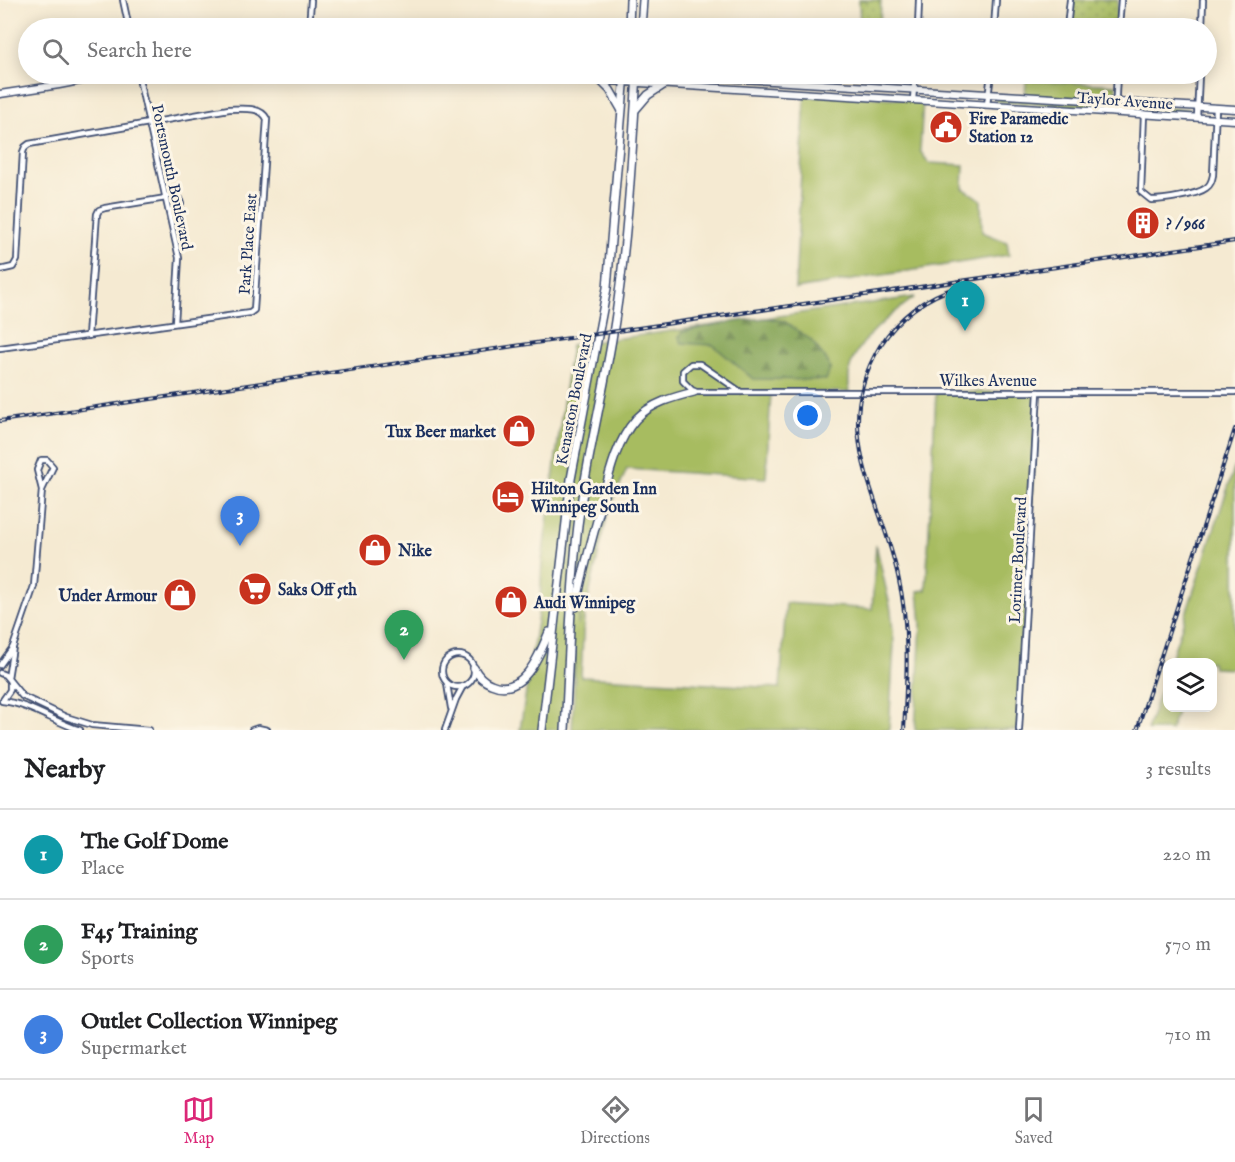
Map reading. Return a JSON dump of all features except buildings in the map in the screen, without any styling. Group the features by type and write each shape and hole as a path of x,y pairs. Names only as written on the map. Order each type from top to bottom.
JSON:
{"main road":[{"path":"629,18 630,0"},
{"path":"642,18 643,0"},
{"path":"0,94 64,84"},
{"path":"604,84 621,109"},
{"name":"Kenaston Boulevard","path":"542,730 571,479 607,288 624,84"},
{"name":"Kenaston Boulevard","path":"564,730 577,537 584,485 620,286 637,84"},
{"path":"635,112 648,95 665,84"},
{"name":"Taylor Avenue","path":"665,84 1235,120"},
{"name":"Taylor Avenue","path":"829,84 1235,109"},
{"path":"570,636 580,583 611,470 628,430 648,409 671,398 694,392"},
{"path":"474,668 478,675 494,686 506,686 517,682 530,671 553,625"}],"street":[{"path":"123,0 127,18"},
{"path":"310,18 311,0"},
{"path":"918,18 919,0"},
{"path":"995,18 996,0"},
{"path":"1068,18 1070,0"},
{"path":"1120,18 1121,0"},
{"path":"1202,18 1203,0"},
{"name":"Portsmouth Boulevard","path":"140,84 179,258 175,323"},
{"path":"913,100 914,84"},
{"path":"987,105 990,84"},
{"path":"1115,113 1116,84"},
{"path":"1197,118 1198,84"},
{"path":"1144,114 1140,186 1141,192 1151,200 1201,191 1211,183 1216,108"},
{"name":"Park Place East","path":"0,348 250,313 254,310 267,119 265,113 258,110 229,109 149,123"},
{"path":"0,270 13,267 17,260 25,147 30,144 149,123"},
{"path":"88,336 99,210 173,195 179,198 181,204 179,208 169,211"},
{"path":"694,392 685,384 682,376 687,366 695,363 705,367 741,392"},
{"name":"Wilkes Avenue","path":"694,392 1235,392"},
{"name":"Lorimer Boulevard","path":"1019,730 1038,392"},
{"path":"1,701 9,694 13,647 34,586 42,490 52,467 47,459 41,460 37,470 42,490"},
{"path":"0,665 13,647"},
{"path":"445,730 463,686 471,680 474,668 465,657 449,658 445,661 442,671 447,684 451,711"},
{"path":"0,673 22,696 73,720 92,725 149,730"},
{"path":"447,684 463,686"},
{"path":"1,701 14,702 80,730"},
{"path":"252,730 258,728 267,730"}],"green space":[{"path":"859,0 881,0 880,18 860,18"},
{"path":"1074,0 1118,0 1117,18 1070,18 1071,5"},
{"path":"1026,84 1116,85 1115,102 1025,96"},
{"path":"805,93 923,100 920,151 929,163 964,165 963,188 981,200 982,232 1007,242 1009,255 795,289"},
{"path":"997,97 1108,104 1111,107 1108,109 996,102 994,100"},
{"path":"1122,105 1190,109 1192,112 1190,114 1122,110 1120,108"},
{"path":"915,297 877,328 860,347 850,368 849,392 771,392 766,478 627,469 608,512 584,616 581,677 780,688 786,603 872,609 876,545 891,610 894,643 889,730 572,730 576,649 566,730 520,730 540,602 542,561 571,345","holes":["579,567 583,585 578,626"]},
{"path":"767,318 784,321 811,340 828,362 830,369 826,380 753,379 713,345 682,343 679,337 682,332 703,327"},
{"path":"936,392 1038,392 1019,730 915,730 921,625 918,591 926,590"},
{"path":"1235,466 1235,669 1217,668 1217,658 1171,658"},
{"path":"1163,682 1163,712 1177,712 1171,730 1147,730"}],"railway":[{"path":"0,421 1235,241"},
{"path":"904,730 907,653 902,595 890,546 863,462 859,434 859,406 865,377 880,346 895,326 934,296 958,287"},
{"path":"1137,730 1235,429"}],"place":[{"name":"Fire Paramedic Station 12","path":"946,127"},
{"name":"? / 966","path":"1143,223"},
{"name":"The Golf Dome","path":"965,331"},
{"name":"Tux Beer market","path":"519,431"},
{"name":"Hilton Garden Inn Winnipeg South","path":"508,497"},
{"name":"Outlet Collection Winnipeg","path":"240,546"},
{"name":"Nike","path":"375,550"},
{"name":"Saks Off 5th","path":"255,589"},
{"name":"Under Armour","path":"180,595"},
{"name":"Audi Winnipeg","path":"511,602"},
{"name":"F45 Training","path":"404,660"}]}
